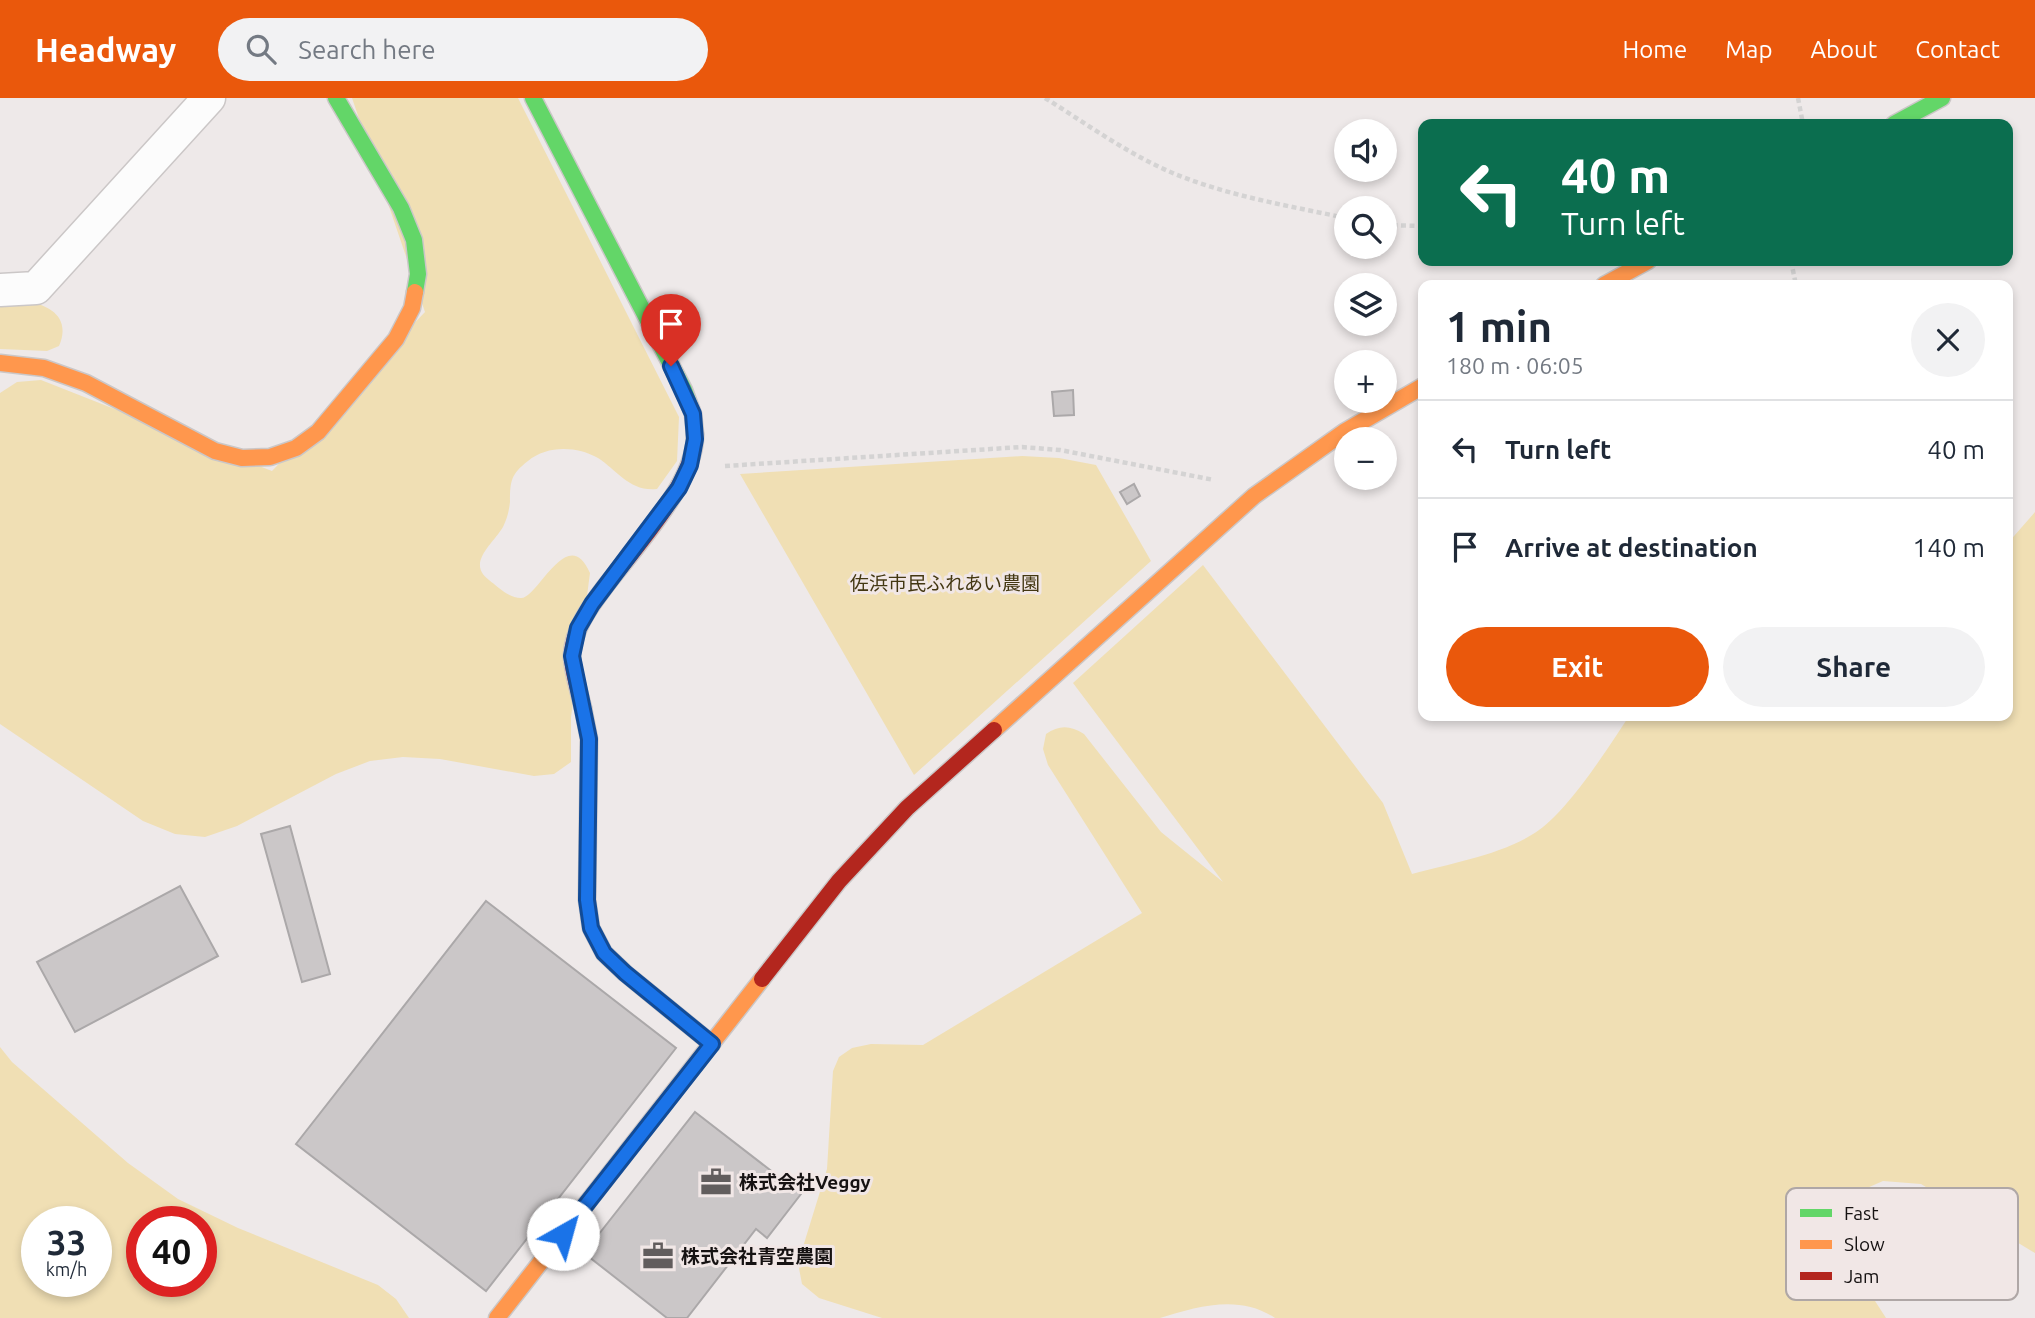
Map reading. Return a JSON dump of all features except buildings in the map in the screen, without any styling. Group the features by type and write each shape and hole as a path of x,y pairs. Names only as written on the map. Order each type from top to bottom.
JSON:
{"street":[{"path":"0,290 36,288 209,98"},
{"path":"0,363 44,368 86,383 215,452 242,458 270,457 296,448 318,432 396,339 412,308 418,274 414,240 401,208 336,98"},
{"path":"533,98 684,390 693,414 695,439 690,465 679,488 592,604 578,628 572,656 589,739 587,900 591,928 604,953 618,967 712,1044"},
{"path":"1904,119 1942,98"},
{"path":"1613,280 1639,266"},
{"path":"497,1318 839,881 907,808 1241,507 1344,432 1418,389"}],"path":[{"path":"1045,98 1171,173 1222,190 1334,215"},
{"path":"1798,98 1802,119"},
{"path":"1397,225 1418,226"},
{"path":"690,465 711,467 1041,448 1219,481 1241,507"}],"green space":[{"path":"352,98 518,98 679,417 677,461 657,489 648,489 632,484 598,458 581,451 553,450 536,456 515,474 511,483 506,521 481,560 483,574 504,592 517,598 528,595 563,558 572,555 581,559 590,573 571,717 571,762 554,774 534,776 440,759 403,757 370,761 336,774 237,826 205,837 175,834 143,821 0,724 0,393 17,382 41,380 272,471 425,312"},
{"path":"25,301 43,306 56,314 62,328 59,346 47,351 0,349 0,303"},
{"name":"佐浜市民ふれあい農園","path":"1022,456 1059,458 1096,465 1151,561 914,775 740,474"},
{"path":"2035,512 2035,1253 2018,1243 2018,1188 1928,1188 1921,1184 1883,1181 1867,1188 1786,1188 1786,1300 1874,1300 1886,1318 1275,1318 1248,1306 1219,1304 1160,1318 882,1318 819,1298 802,1284 798,1263 827,1169 833,1071 839,1057 852,1048 871,1044 923,1045 1142,913 1048,765 1043,749 1046,734 1065,727 1084,734 1161,832 1223,882 1073,683 1203,565 1383,803 1412,874 1495,852 1539,830 1575,793 1626,721 2013,721 2013,537"},
{"path":"0,1047 12,1062 128,1163 178,1199 192,1206 126,1206 126,1297 217,1297 217,1218 378,1285 396,1299 409,1318 0,1318"}],"traffic: fast":[{"path":"336,98 401,208 414,240 418,274 415,292"},
{"path":"533,98 684,390 693,414 695,434"},
{"path":"1903,119 1942,98"},
{"path":"583,708 589,739 587,900 591,928 604,953 712,1044"}],"traffic: slow":[{"path":"1613,280 1639,266"},
{"path":"0,363 44,368 86,383 215,451 242,458 270,457 296,448 318,432 396,339 412,308 415,292"},
{"path":"994,730 1254,496 1344,432 1418,389"},
{"path":"497,1318 762,979"}],"traffic: jam":[{"path":"583,708 572,661 575,637 598,596 661,515 674,494 686,473 693,453 695,434"},
{"path":"762,979 839,881 907,808 994,730"}],"place":[{"name":"株式会社Veggy","path":"716,1182"},
{"name":"株式会社青空農園","path":"658,1256"}],"route":[{"path":"563,1234 712,1044 604,953 591,928 587,900 589,739 572,656 578,628 592,604 679,488 690,465 695,439 693,414 671,366"}]}
